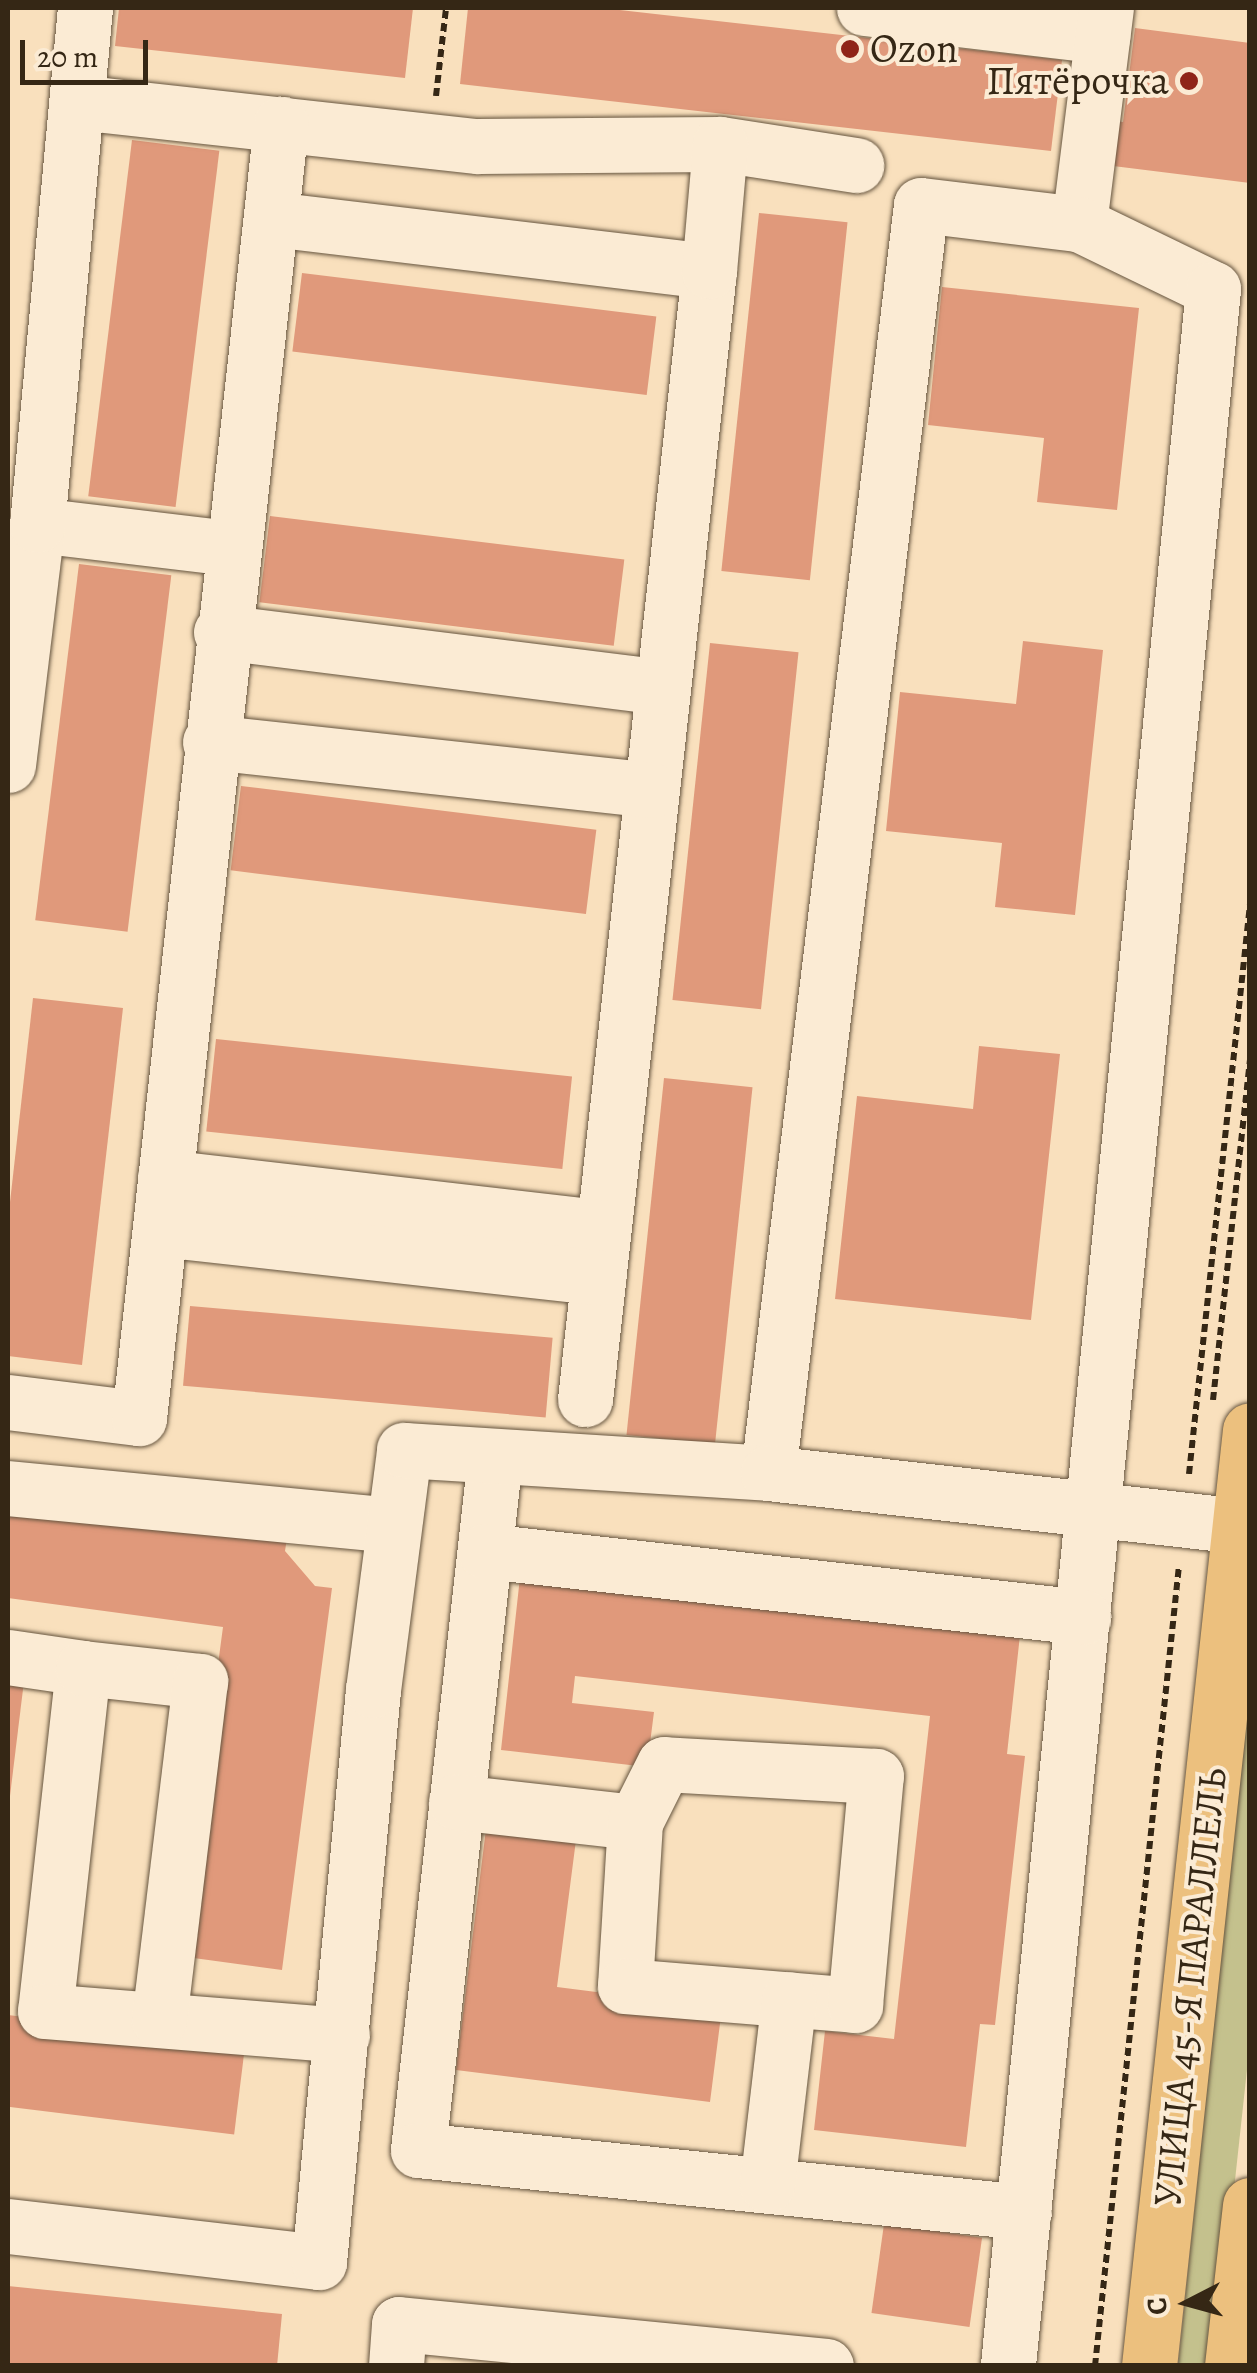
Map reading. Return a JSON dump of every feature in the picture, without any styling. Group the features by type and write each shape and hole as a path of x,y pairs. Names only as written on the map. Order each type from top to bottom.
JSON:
{"main road":[{"name":"УЛИЦА 45-Я ПАРАЛЛЕЛЬ","path":"1149,2366 1250,1430"},
{"name":"УЛИЦА 45-Я ПАРАЛЛЕЛЬ","path":"1232,2366 1250,2206"}],"lane":[{"path":"8,765 38,525 85,8"},
{"path":"864,8 1104,22 1080,224"},
{"path":"77,102 431,141 720,144 856,164"},
{"path":"8,1402 139,1418 230,548 281,124"},
{"path":"585,1398 720,144"},
{"path":"768,1473 921,204 1080,224 1214,289 1008,2366"},
{"path":"272,219 709,271"},
{"path":"38,525 230,548"},
{"path":"221,632 662,687"},
{"path":"210,742 651,790"},
{"path":"162,1203 600,1253"},
{"path":"8,2226 320,2262 390,1525 404,1450 768,1473 1239,1526"},
{"path":"496,1457 418,2150 1024,2212"},
{"path":"8,1488 390,1525"},
{"path":"485,1551 1083,1617"},
{"path":"8,1657 200,1681 159,2020"},
{"path":"83,1668 44,2010 342,2035"},
{"path":"664,1764 876,1776 855,2005 625,1986 636,1822 664,1764"},
{"path":"456,1802 636,1822"},
{"path":"767,2186 789,1999"},
{"path":"396,2366 399,2324 826,2366"}],"path":[{"path":"431,141 446,8"},
{"path":"1095,2366 1250,904"}],"shaded area":[{"path":"1249,1690 1250,2042 1215,2365 1178,2366"}],"building":[{"path":"119,8 413,8 405,78 115,46"},
{"path":"468,8 602,8 1062,60 1051,151 460,84"},
{"name":"Пятёрочка","path":"1135,28 1250,43 1250,183 1097,164 1103,120 1123,122"},
{"path":"132,140 219,151 176,507 88,496"},
{"path":"759,213 848,222 810,580 721,571"},
{"path":"302,273 656,317 647,395 292,351"},
{"path":"942,287 1139,308 1117,510 1037,502 1044,438 928,425"},
{"path":"270,516 624,560 614,646 259,602"},
{"path":"79,564 171,575 128,932 35,920"},
{"path":"1023,641 1103,650 1075,915 995,907 1002,843 886,831 900,692 1016,704"},
{"path":"710,643 799,652 761,1009 672,1000"},
{"path":"241,786 596,830 586,914 231,870"},
{"path":"33,998 123,1008 82,1365 8,1356 8,1220"},
{"path":"216,1039 572,1076 562,1169 206,1131"},
{"path":"979,1046 1060,1054 1031,1320 835,1299 857,1096 973,1109"},
{"path":"664,1078 753,1087 715,1444 626,1435"},
{"path":"190,1306 553,1338 546,1417 183,1386"},
{"path":"8,1501 287,1538 285,1551 315,1586 332,1588 282,1970 179,1956 223,1627 8,1598"},
{"path":"521,1568 1020,1635 1007,1754 1025,1756 995,2025 980,2024 966,2147 814,2130 825,2031 894,2039 930,1716 575,1676 572,1703 654,1712 647,1767 501,1750"},
{"path":"8,1679 24,1681 10,1796 8,1796"},
{"path":"486,1829 576,1840 557,1987 722,2008 710,2102 456,2070"},
{"path":"8,2015 245,2044 234,2134 8,2107"},
{"path":"884,2224 982,2238 970,2327 871,2313"},
{"path":"8,2286 282,2314 277,2366 8,2366"}],"place":[{"name":"Ozon","path":"850,49"},
{"name":"Пятёрочка","path":"1189,81"}]}
